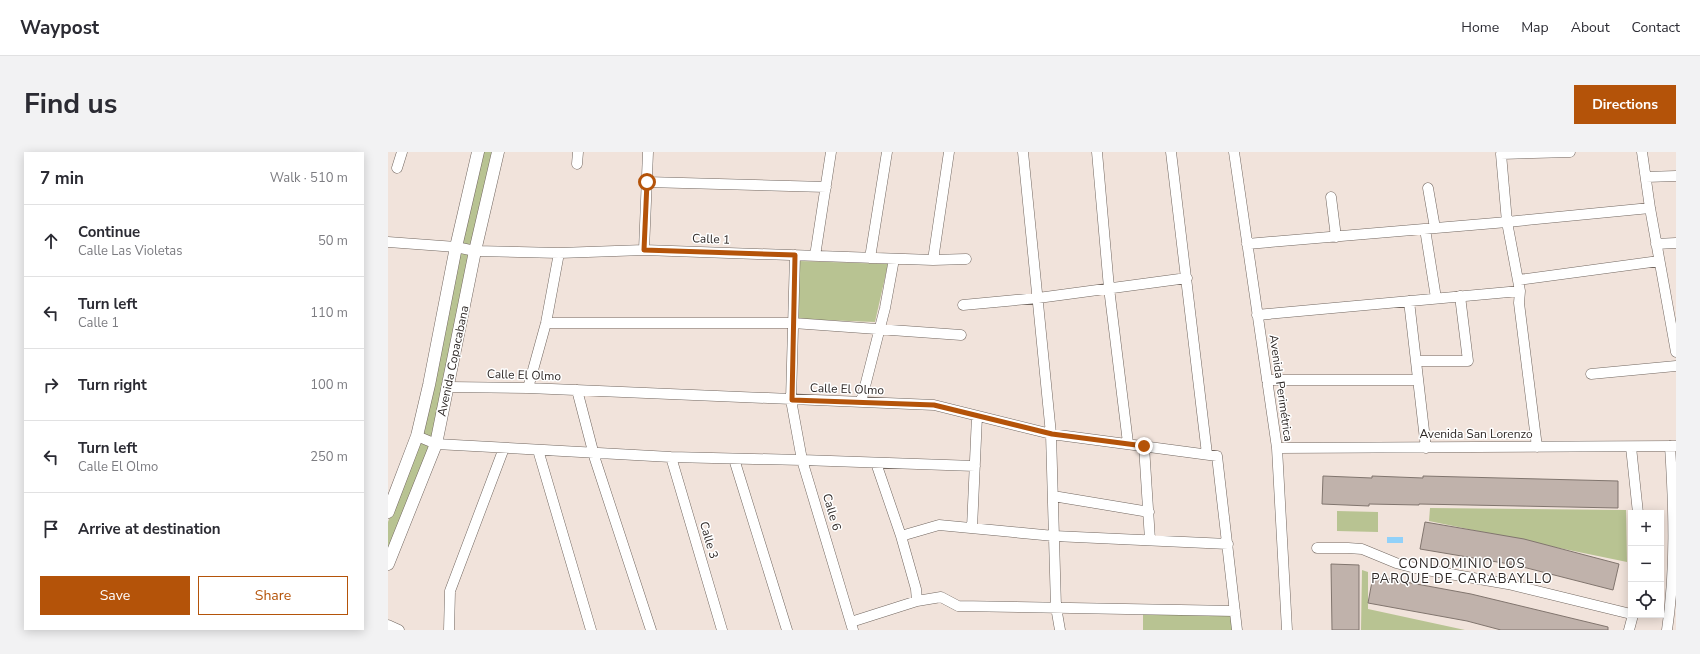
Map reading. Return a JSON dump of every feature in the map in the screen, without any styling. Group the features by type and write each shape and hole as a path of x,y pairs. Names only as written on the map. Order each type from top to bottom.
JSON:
{"main road":[{"name":"Avenida Copacabana","path":"388,512 417,436 429,385 456,247 478,152"},
{"name":"Avenida Copacabana","path":"388,564 436,444 475,251 498,152"}],"street":[{"path":"397,168 402,152"},
{"path":"577,164 578,152"},
{"path":"644,250 648,152"},
{"path":"815,256 831,152"},
{"path":"870,258 887,152"},
{"path":"933,260 949,152"},
{"path":"1023,152 1052,434 1056,607 1060,630"},
{"path":"1097,152 1110,288 1128,443"},
{"path":"1172,152 1187,278 1212,455 1228,544 1237,630"},
{"name":"Avenida Perimétrica","path":"1234,152 1277,448 1287,630"},
{"path":"1537,447 1519,303 1520,291 1507,222 1501,154 1570,152"},
{"path":"1642,152 1659,261 1672,304 1676,352"},
{"path":"1646,177 1676,176"},
{"path":"647,182 826,186"},
{"path":"1428,188 1436,298"},
{"path":"1331,197 1336,236"},
{"path":"1247,244 1430,229 1650,208"},
{"name":"Calle 1","path":"388,242 456,247 475,251 559,253 644,250 933,260 966,259"},
{"path":"1656,244 1676,244"},
{"path":"528,388 546,323 559,253"},
{"name":"Calle 6","path":"795,255 792,400 802,460 852,626"},
{"path":"861,402 880,328 894,258"},
{"path":"1518,280 1659,261"},
{"path":"962,305 1038,298 1187,278"},
{"path":"1257,315 1520,291"},
{"path":"1416,361 1468,361 1460,296"},
{"path":"1409,301 1426,448"},
{"path":"546,323 793,323 880,328 960,335"},
{"path":"1591,374 1676,366"},
{"path":"1267,380 1418,380"},
{"name":"Calle El Olmo","path":"448,387 528,388 934,405 1052,434 1212,455"},
{"path":"577,390 594,453 651,630"},
{"path":"972,528 977,416"},
{"path":"417,436 436,444 538,450 671,457 975,466"},
{"path":"1144,446 1150,540"},
{"path":"1667,630 1673,601 1675,576 1676,521 1673,446"},
{"name":"Avenida San Lorenzo","path":"1277,448 1673,446"},
{"path":"1631,447 1638,510"},
{"path":"449,630 450,591 504,448"},
{"path":"538,450 591,630"},
{"name":"Calle 3","path":"671,457 722,630"},
{"path":"734,458 787,630"},
{"path":"876,463 901,536 916,589 917,601"},
{"path":"1053,496 1149,512"},
{"path":"901,536 939,525 1054,536 1228,544"},
{"path":"1317,548 1362,549 1396,563 1415,568 1508,584 1628,614"},
{"path":"852,626 917,601 941,597 958,606 1235,611"},
{"path":"1629,630 1631,618"},
{"path":"388,625 399,630"}],"green space":[{"path":"480,152 496,152 474,246 459,243"},
{"path":"458,251 472,255 435,438 421,433"},
{"path":"800,261 888,264 875,322 797,319"},
{"path":"419,442 431,447 388,554 388,522"},
{"path":"1430,508 1626,510 1627,562 1429,521"},
{"path":"1337,511 1378,512 1378,532 1337,531"},
{"path":"1362,570 1368,572 1368,609 1465,630 1361,630"},
{"path":"1143,614 1233,616 1234,630 1143,630"}],"water":[{"path":"1387,537 1403,537 1403,543 1387,543"}],"building":[{"path":"1323,476 1423,478 1423,476 1618,481 1618,508 1419,504 1369,504 1369,506 1322,504"},
{"path":"1425,522 1524,539 1619,564 1613,590 1515,565 1420,549"},
{"path":"1331,564 1359,565 1359,630 1332,630"},
{"path":"1373,576 1471,594 1608,627 1608,630 1501,630 1467,621 1368,603"}],"district":[{"name":"CONDOMINIO LOS PARQUE DE CARABAYLLO","path":"1462,572"}],"route":[{"path":"647,182 644,250 795,255 792,400 934,405 1052,434 1144,446"}]}
